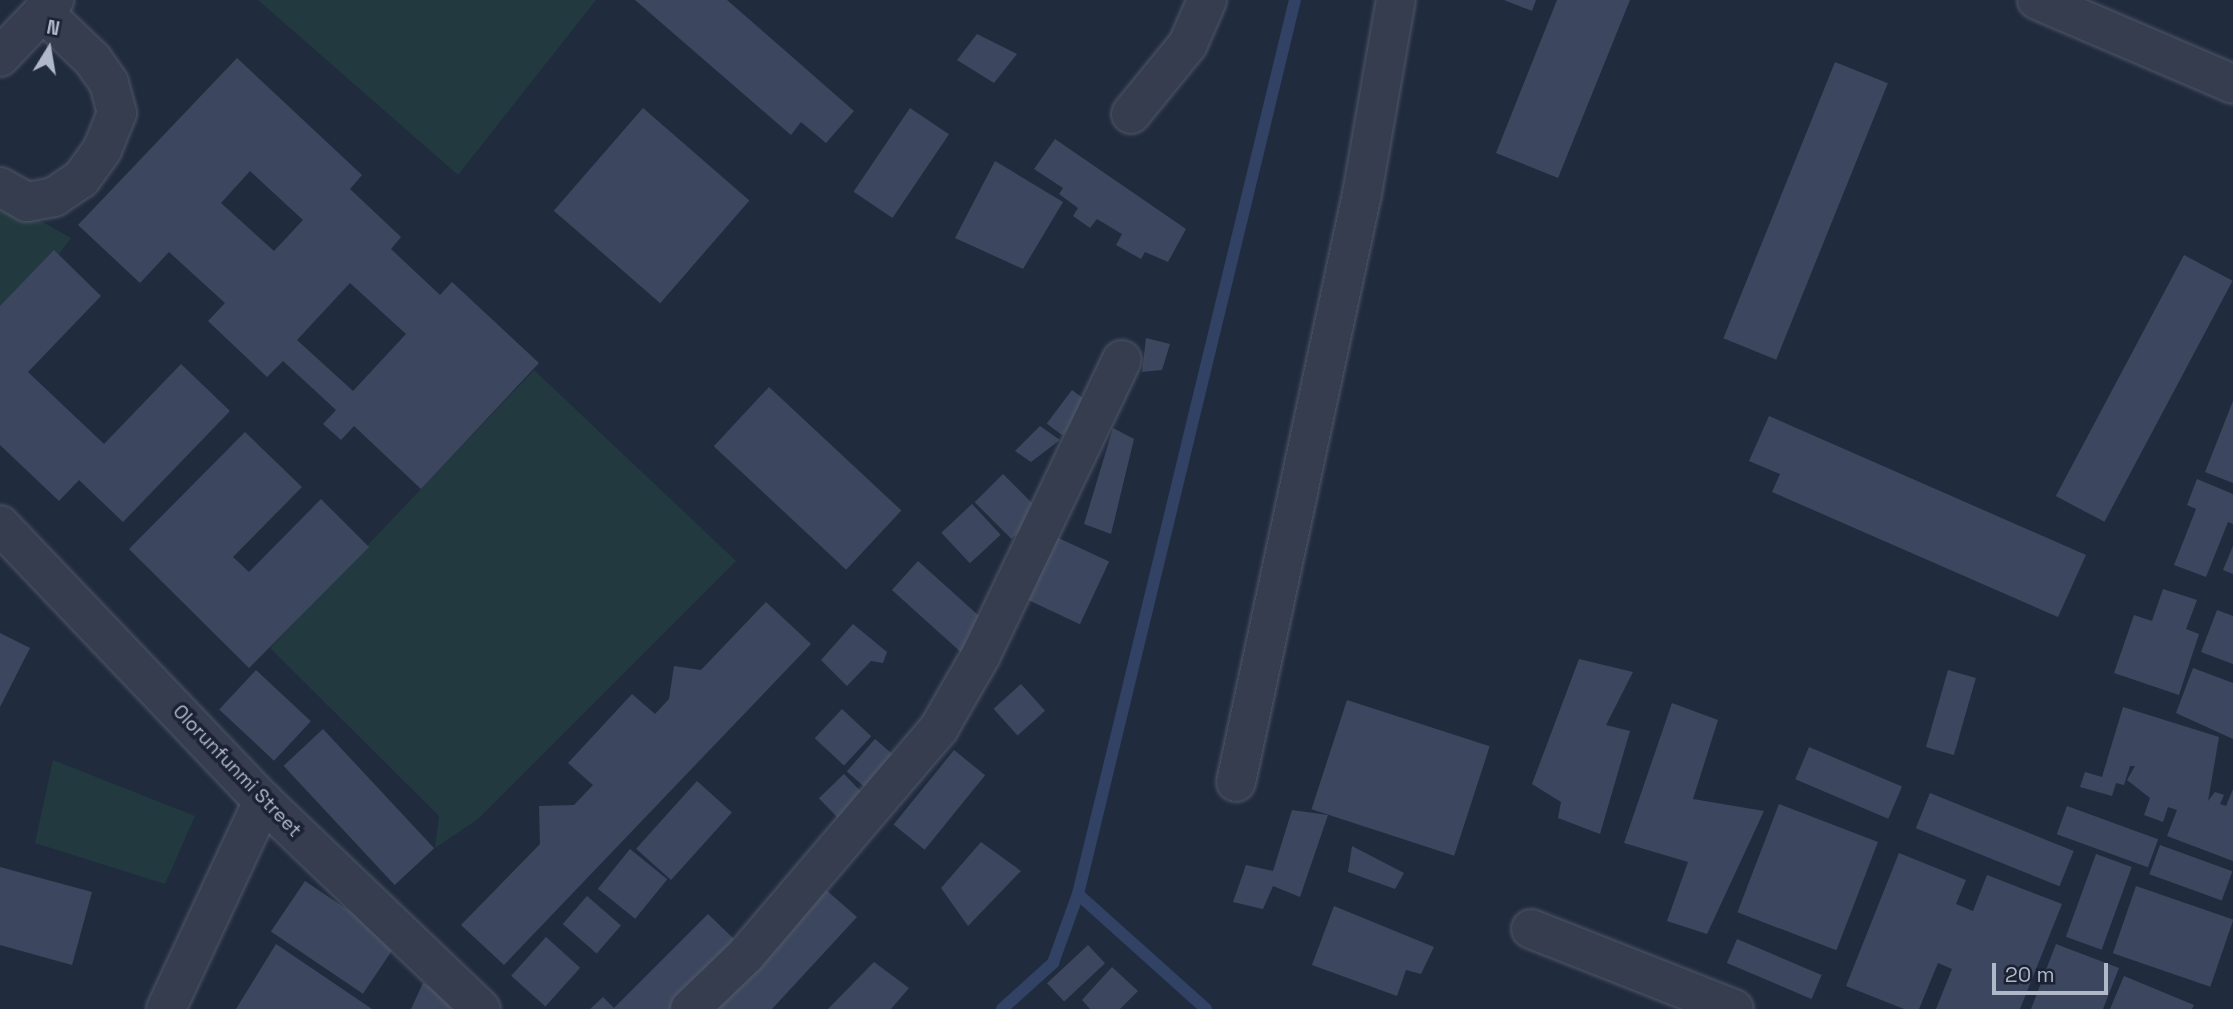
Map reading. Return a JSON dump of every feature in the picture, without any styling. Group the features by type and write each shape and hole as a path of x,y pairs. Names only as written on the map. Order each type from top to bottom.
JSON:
{"street":[{"path":"1131,114 1188,44 1207,0"},
{"path":"1236,782 1362,194 1396,0"},
{"path":"2038,0 2233,84"},
{"path":"0,57 49,6 109,83 117,113 102,150 81,179 54,197 27,202 0,187"},
{"path":"690,1009 746,955 939,728 981,655 1122,360"},
{"name":"Olorunfunmi Street","path":"0,525 263,801 481,1009"},
{"path":"166,1009 263,801"},
{"path":"1531,929 1734,1009"}],"green space":[{"path":"258,0 596,0 458,175"},
{"path":"0,198 71,238 0,333"},
{"path":"534,370 736,561 478,819 435,848 439,816 270,648"},
{"path":"53,760 195,816 165,884 35,843"}],"building":[{"path":"635,0 727,0 854,111 826,143 801,122 791,135"},
{"path":"1504,0 1536,0 1532,11"},
{"path":"1557,0 1630,0 1558,178 1496,153"},
{"path":"977,34 1017,54 994,83 957,60"},
{"path":"237,58 362,175 350,189 401,237 391,249 440,295 452,282 539,363 421,489 354,426 341,440 323,424 336,410 283,361 267,377 208,321 225,303 169,252 140,283 78,225","holes":["250,171 303,220 274,251 221,203","350,283 406,334 353,391 297,340"]},
{"path":"1835,62 1888,83 1776,360 1723,338"},
{"path":"643,108 749,201 660,303 554,211"},
{"path":"910,108 949,134 892,218 854,192"},
{"path":"1055,139 1186,229 1168,262 1145,252 1141,259 1116,245 1122,234 1097,219 1090,228 1073,216 1078,208 1059,194 1063,188 1034,169"},
{"path":"995,161 1063,202 1023,269 955,238"},
{"path":"54,250 101,296 28,372 104,444 181,364 230,411 123,522 79,480 59,501 0,445 0,306"},
{"path":"2184,255 2233,281 2104,522 2056,496"},
{"path":"1146,338 1170,344 1162,370 1142,372"},
{"path":"769,387 901,510 846,570 714,446"},
{"path":"1072,390 1088,402 1063,436 1047,424"},
{"path":"2233,401 2233,483 2205,472"},
{"path":"1769,416 2086,555 2058,617 1772,492 1780,474 1749,461"},
{"path":"1040,426 1060,440 1031,462 1015,451"},
{"path":"1113,428 1134,439 1111,534 1084,524"},
{"path":"245,432 302,487 233,557 249,572 321,499 369,547 249,668 129,549"},
{"path":"1003,474 1040,511 1011,539 975,502"},
{"path":"2197,479 2233,494 2233,524 2228,522 2206,577 2174,565 2196,509 2187,505"},
{"path":"972,504 1001,535 970,563 941,533"},
{"path":"1052,535 1109,562 1080,624 1023,598"},
{"path":"2233,546 2233,574 2223,570"},
{"path":"918,561 987,623 961,652 892,590"},
{"path":"2163,589 2197,600 2186,629 2199,634 2179,695 2114,673 2134,615 2152,621"},
{"path":"766,602 811,644 504,965 461,925 540,844 539,806 574,805 593,785 568,763 632,694 655,714 669,699 674,666 701,670"},
{"path":"2217,610 2233,616 2233,664 2201,652"},
{"path":"853,624 887,652 883,663 871,661 847,686 821,660"},
{"path":"0,633 30,648 0,707"},
{"path":"1579,659 1633,672 1606,725 1630,731 1600,834 1558,818 1561,802 1532,784"},
{"path":"2193,668 2233,683 2233,739 2176,713"},
{"path":"256,670 311,721 274,761 219,709"},
{"path":"1948,670 1976,678 1954,755 1926,747"},
{"path":"1021,684 1045,711 1018,736 994,709"},
{"path":"1347,700 1490,746 1454,856 1311,809"},
{"path":"1672,703 1718,720 1693,799 1764,811 1707,934 1667,921 1688,862 1624,843"},
{"path":"2123,707 2219,737 2208,801 2215,792 2224,795 2220,804 2226,806 2233,789 2233,861 2167,836 2177,810 2168,807 2163,822 2144,815 2150,798 2127,780 2135,766 2130,766 2124,785 2116,783 2112,796 2080,787 2085,772 2102,777"},
{"path":"842,709 871,736 844,766 815,738"},
{"path":"323,729 434,848 395,885 284,766"},
{"path":"875,739 903,763 875,796 847,771"},
{"path":"1809,747 1902,786 1888,819 1795,779"},
{"path":"954,750 985,775 925,850 894,825"},
{"path":"844,774 871,802 846,826 819,798"},
{"path":"697,781 732,812 671,880 636,849"},
{"path":"1930,793 2074,851 2059,886 1916,828"},
{"path":"1779,804 1878,842 1836,950 1737,912"},
{"path":"2067,806 2158,839 2148,867 2057,834"},
{"path":"1292,810 1328,815 1300,897 1273,886 1263,909 1233,902 1246,865 1273,871"},
{"path":"981,842 1021,871 968,926 941,888"},
{"path":"2160,845 2232,871 2222,900 2149,874"},
{"path":"1352,846 1404,873 1395,889 1348,872"},
{"path":"630,849 667,879 635,919 598,889"},
{"path":"1899,853 1966,880 1956,904 1973,911 1987,875 2062,904 2020,1009 1936,1009 1952,969 1938,963 1919,1009 1904,1009 1846,986"},
{"path":"2096,854 2132,867 2102,950 2066,937"},
{"path":"0,867 92,892 72,965 0,945"},
{"path":"305,881 397,943 363,994 271,932"},
{"path":"2136,886 2233,919 2210,987 2113,953"},
{"path":"825,889 857,917 772,1009 714,1009"},
{"path":"587,896 621,926 597,953 563,924"},
{"path":"1334,906 1434,947 1421,974 1406,970 1397,996 1312,965"},
{"path":"708,914 734,939 672,1009 590,1009 603,997 614,1008"},
{"path":"546,937 580,968 545,1006 511,976"},
{"path":"1737,939 1822,975 1812,999 1727,963"},
{"path":"276,944 372,1009 236,1009"},
{"path":"2056,944 2119,968 2103,1009 2031,1009"},
{"path":"1088,945 1105,963 1064,1001 1047,983"},
{"path":"874,962 909,988 891,1009 828,1009"},
{"path":"1112,967 1138,991 1120,1009 1090,1009 1082,1000"},
{"path":"2124,976 2194,1005 2192,1009 2110,1009"},
{"path":"423,983 461,1006 465,1009 411,1009"}],"waterway":[{"path":"1206,1009 1078,894 1295,0"},
{"path":"1002,1009 1053,963 1078,894"}]}
